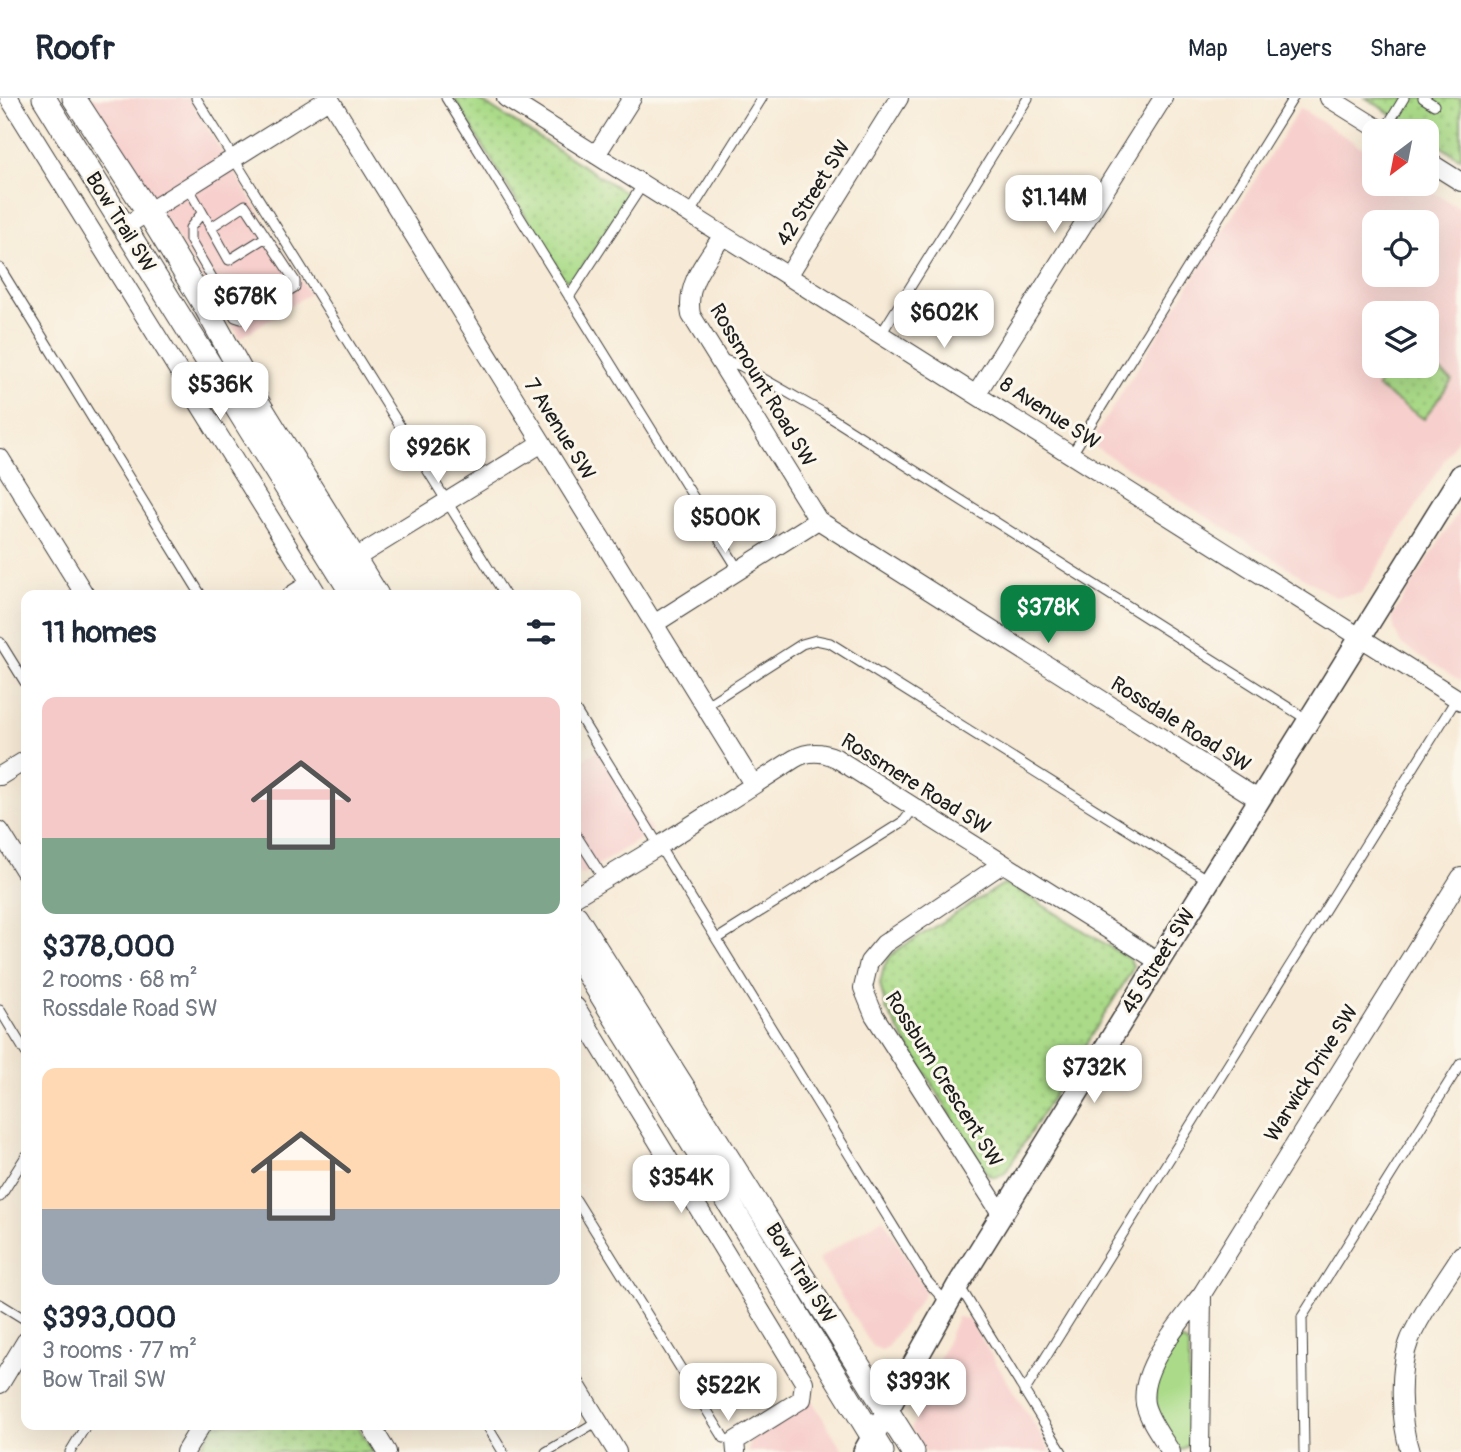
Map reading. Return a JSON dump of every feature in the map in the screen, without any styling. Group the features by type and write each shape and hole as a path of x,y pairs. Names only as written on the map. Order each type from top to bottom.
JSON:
{"main road":[{"name":"Bow Trail SW","path":"44,98 350,590"},
{"name":"Bow Trail SW","path":"74,98 148,212 205,306 260,406 374,590"},
{"name":"Bow Trail SW","path":"581,925 912,1452"},
{"name":"Bow Trail SW","path":"581,962 873,1447"}],"street":[{"path":"9,98 315,589"},
{"path":"124,227 329,98"},
{"name":"7 Avenue SW","path":"329,98 753,784"},
{"name":"8 Avenue SW","path":"506,98 1459,699"},
{"path":"596,155 632,98"},
{"name":"42 Street SW","path":"788,276 899,98"},
{"path":"977,393 1163,98"},
{"path":"1329,98 1363,119"},
{"path":"1439,167 1461,181"},
{"name":"Rossmount Road SW","path":"723,234 694,280 689,298 695,323 818,520"},
{"path":"354,559 542,443"},
{"path":"0,458 82,590"},
{"name":"45 Street SW","path":"873,1447 886,1409 958,1285 1461,475"},
{"path":"653,624 818,520"},
{"name":"Rossdale Road SW","path":"818,520 1258,799"},
{"name":"Rossmere Road SW","path":"581,893 800,756 822,753 836,758 1158,961"},
{"path":"0,776 21,763"},
{"path":"0,831 21,865"},
{"name":"Rossburn Crescent SW","path":"1002,864 884,944 869,962 863,989 874,1014 1002,1215"},
{"name":"Warwick Drive SW","path":"1171,1452 1149,1416 1144,1395 1151,1368 1202,1294 1461,877"},
{"path":"581,1015 804,1382 802,1399 767,1419 736,1447"},
{"path":"1410,1452 1403,1422 1406,1350 1418,1325 1461,1255"},
{"path":"1200,1452 1202,1294"},
{"path":"0,1384 21,1350"},
{"path":"581,1393 617,1452"},
{"path":"185,1452 198,1430"},
{"path":"374,1430 387,1452"}],"lane":[{"path":"195,98 502,590"},
{"path":"446,98 738,569"},
{"path":"689,214 762,98"},
{"path":"881,334 1028,98"},
{"path":"1072,454 1293,98"},
{"path":"1391,119 1404,98"},
{"path":"1423,98 1434,105"},
{"path":"569,297 643,184"},
{"path":"188,187 229,260 266,237"},
{"path":"202,213 190,228 190,240 235,317 241,319 295,287 295,281 245,205 210,228"},
{"path":"0,268 198,590"},
{"path":"715,356 741,366 822,412 1308,720"},
{"path":"705,706 802,644 816,640 830,643 1208,880"},
{"path":"0,642 21,676"},
{"path":"1024,1392 1459,699"},
{"path":"581,719 928,1281 947,1304"},
{"path":"716,939 904,821 914,808"},
{"path":"581,843 604,879"},
{"path":"0,1010 21,1046"},
{"path":"1304,1452 1302,1317 1461,1063"},
{"path":"0,1197 21,1164"},
{"path":"581,1208 724,1438 736,1447"},
{"path":"958,1285 1062,1452"},
{"path":"0,1304 21,1317"},
{"path":"546,1452 598,1420"},
{"path":"70,1452 83,1430"},
{"path":"490,1430 503,1452"}],"shaded area":[{"path":"89,98 189,98 309,294 240,338"},
{"path":"1300,108 1362,147 1362,196 1439,196 1461,209 1461,433 1362,593 1335,597 1090,444"},
{"path":"1461,507 1461,681 1401,644 1392,617"},
{"path":"600,749 652,831 581,876 581,761"},
{"path":"883,1218 926,1291 887,1347 882,1350 872,1346 818,1259"},
{"path":"957,1317 969,1319 1051,1452 926,1452 911,1429"},
{"path":"811,1399 842,1449 840,1452 748,1452 750,1438"}],"green space":[{"path":"454,98 476,98 629,195 576,277 570,281 563,278"},
{"path":"1366,98 1461,98 1461,159 1439,145 1439,119 1399,119"},
{"path":"1439,370 1452,380 1424,419 1377,387 1383,378 1439,378"},
{"path":"1002,885 1015,888 1129,959 1133,965 1005,1173 995,1177 988,1175 886,1009 880,984 884,966 897,950"},
{"path":"1180,1340 1186,1342 1189,1348 1189,1444 1181,1450 1177,1448 1160,1417 1155,1397 1155,1386 1163,1362"},
{"path":"211,1430 360,1430 374,1452 198,1452"}]}
